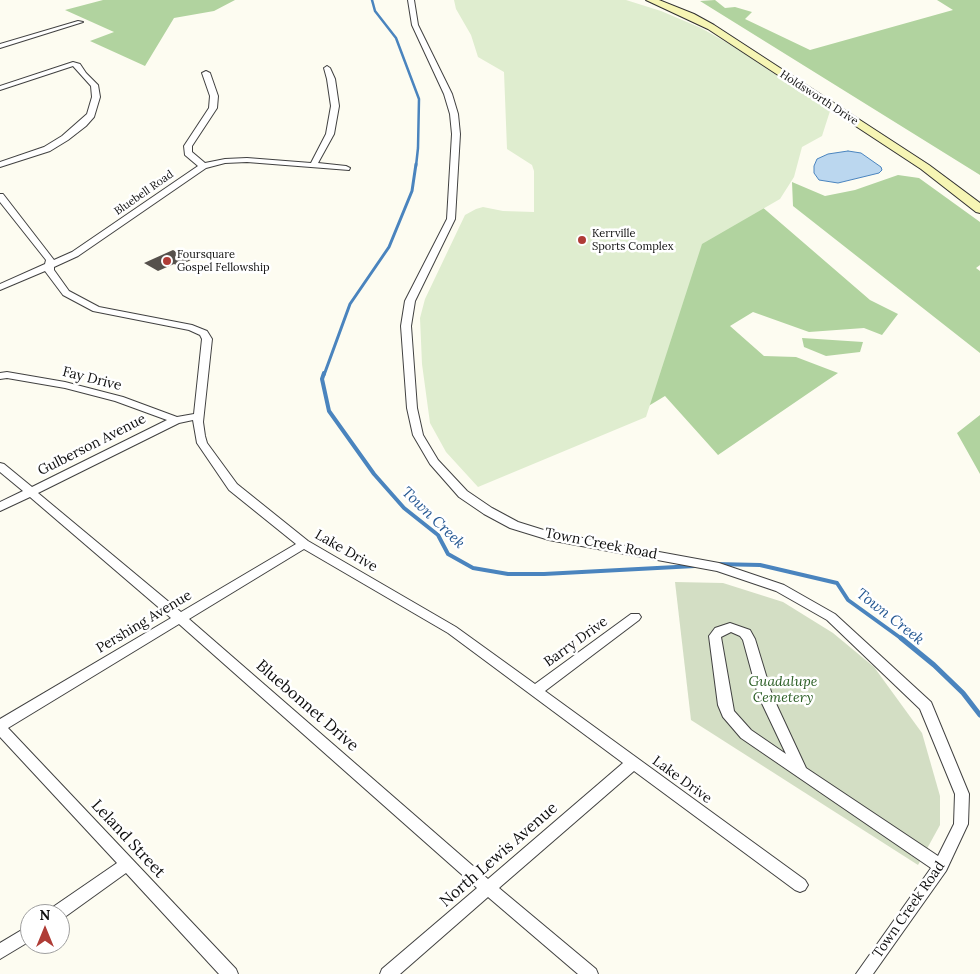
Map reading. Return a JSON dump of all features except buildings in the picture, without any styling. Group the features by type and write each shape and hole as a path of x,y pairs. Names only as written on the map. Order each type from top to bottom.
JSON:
{"main road":[{"name":"Holdsworth Drive","path":"650,0 691,16 711,27 878,131 934,161 980,196"},
{"name":"Holdsworth Drive","path":"667,0 694,10 722,25 878,131 980,209"}],"street":[{"name":"Town Creek Road","path":"411,0 415,25 448,94 454,114 456,134 451,219 410,301 406,326 412,408 418,435 434,462 463,494 488,511 514,525 549,536 719,567 780,588 831,617 926,706 962,794 962,824 941,866 864,974"},
{"path":"1,44 80,22"},
{"path":"0,88 73,64 78,65 83,74 94,85 96,97 91,115 65,138 47,149 0,165"},
{"path":"313,166 330,134 335,106 332,80 327,68"},
{"path":"203,166 188,153 188,146 213,108 214,96 206,73"},
{"name":"Bluebell Road","path":"0,287 75,254 203,166 226,161 247,160 346,168"},
{"name":"Lake Drive","path":"0,196 50,260 49,270 66,293 96,309 192,328 204,333 207,340 199,416 202,443 226,479 304,544 452,630 800,885"},
{"name":"Fay Drive","path":"0,376 6,375 65,385 119,399 176,420"},
{"name":"Gulberson Avenue","path":"0,507 176,420 199,416"},
{"name":"Bluebonnet Drive","path":"0,466 180,618 487,887 590,974"},
{"name":"Pershing Avenue","path":"0,727 304,544"},
{"name":"Barry Drive","path":"536,691 635,617"},
{"path":"801,772 765,695 749,639 745,633 738,629 730,628 719,631 715,636 725,705 728,713 746,734 801,772 941,866"},
{"name":"Leland Street","path":"0,727 230,974"},
{"name":"North Lewis Avenue","path":"388,974 633,763"},
{"path":"70,904 128,864"},
{"path":"0,952 20,939"}],"green space":[{"path":"103,0 235,0 214,11 174,18 145,66 90,41 114,32 65,10"},
{"name":"Kerrville Sports Complex","path":"454,0 626,0 661,11 701,28 731,45 830,111 822,136 802,147 794,177 780,199 702,244 646,417 478,487 446,452 430,423 422,364 420,318 425,299 465,215 483,207 503,211 534,212 534,171 532,165 507,149 504,72 478,57 471,35 456,9"},
{"path":"715,0 725,8 735,7 752,12 745,19 810,50 953,10 937,0 980,0 980,175 700,1"},
{"path":"898,175 919,178 980,222 980,265 976,268 980,271 980,353 793,206 792,182 825,196 855,190"},
{"path":"746,193 870,300 898,314 882,335 864,328 809,332 753,312 730,326 764,356 796,357 838,373 718,455 665,396 617,425 630,314"},
{"path":"802,338 863,342 860,352 826,356 804,347"},
{"path":"980,415 980,474 957,433"},
{"name":"Guadalupe Cemetery","path":"675,582 723,583 783,602 833,633 874,667 922,733 940,796 940,825 918,865 691,720"}],"water":[{"path":"848,151 861,153 881,167 882,170 879,173 838,183 819,180 814,173 817,159 828,154"}],"waterway":[{"name":"Town Creek","path":"372,0 375,11 396,38 419,99 416,166"},
{"name":"Town Creek","path":"324,375 350,304 389,247 412,191 416,164"},
{"name":"Town Creek","path":"324,373 322,379 329,411 374,474 404,508 438,535 448,554 473,568 508,574 544,574 695,566"},
{"name":"Town Creek","path":"715,564 760,565 837,583 848,600 902,639"},
{"name":"Town Creek","path":"901,638 934,665 963,693 980,715"}],"place":[{"name":"Kerrville Sports Complex","path":"582,240"},
{"name":"Foursquare Gospel Fellowship","path":"167,261"}]}
